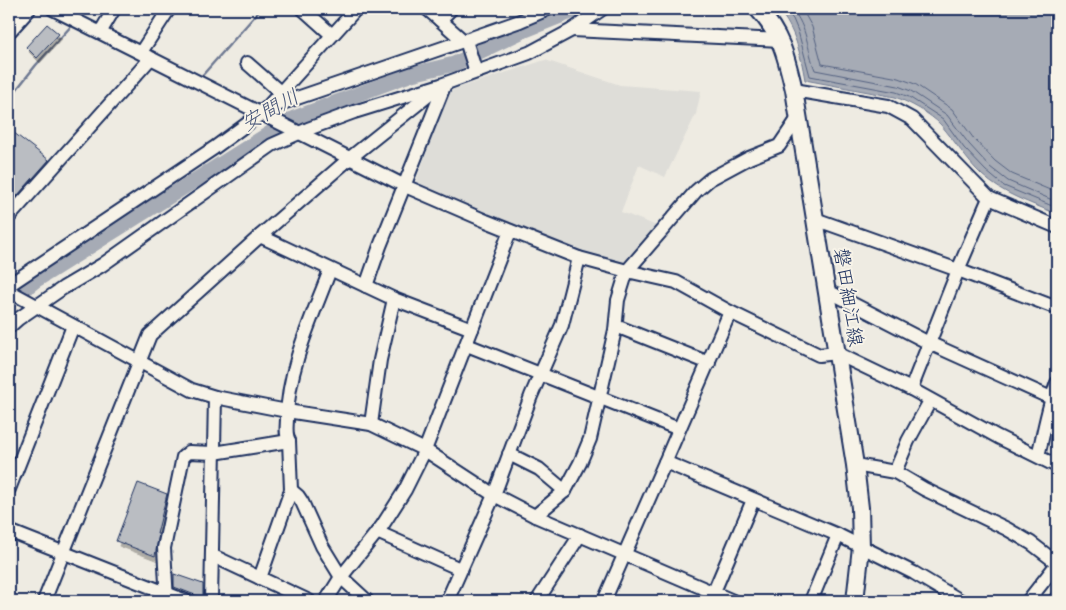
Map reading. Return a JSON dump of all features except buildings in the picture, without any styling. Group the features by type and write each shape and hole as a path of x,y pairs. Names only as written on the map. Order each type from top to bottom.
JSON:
{"main road":[{"path":"9,29 27,9"},
{"name":"磐田細江線","path":"758,9 772,26 780,40 786,54 794,90 855,465 860,508 861,547 855,601"}],"street":[{"path":"53,9 264,112 405,186 579,258 676,282 730,312 820,355 836,353 911,389 998,437 1057,466"},
{"path":"101,31 114,9"},
{"path":"9,217 146,55 169,9"},
{"path":"303,9 332,35"},
{"path":"9,285 214,148 264,112 356,9"},
{"path":"427,9 465,43 475,70"},
{"path":"440,20 451,9"},
{"path":"264,112 465,43 548,9"},
{"path":"9,327 63,288 102,265 272,146 298,131 443,84 475,70 529,53 572,30 602,9"},
{"path":"572,30 780,40"},
{"path":"247,63 280,92"},
{"path":"44,601 150,335 350,158 443,84"},
{"path":"366,286 443,84"},
{"path":"794,90 888,106 912,119 989,198 1057,227"},
{"path":"534,516 565,490 580,463 590,439 616,326 618,300 627,271 696,191 710,179 749,158 779,146 798,118"},
{"path":"911,389 989,198"},
{"path":"815,219 1057,308"},
{"path":"326,601 341,577 377,532 405,490 425,450 510,231"},
{"path":"260,236 394,299 472,329"},
{"path":"447,601 494,495 531,396 542,375 562,325 579,258"},
{"path":"260,578 291,490 289,441 286,436 292,374 330,270"},
{"path":"826,290 930,342 1053,408"},
{"path":"9,291 192,390 215,397 287,411 371,424 425,450 494,495 534,516 625,555 712,597 733,601"},
{"path":"371,424 380,360 394,299"},
{"path":"604,601 730,312"},
{"path":"9,489 73,326"},
{"path":"616,326 709,363"},
{"path":"467,345 679,430"},
{"path":"1038,456 1053,408 1057,383"},
{"path":"211,601 215,397"},
{"path":"895,472 908,441 930,401"},
{"path":"167,597 164,548 183,457 189,452 214,453 289,441"},
{"path":"509,454 539,469 565,490"},
{"path":"665,462 838,535 914,573 961,601"},
{"path":"855,465 895,472 924,489 1007,529 1031,543 1057,564 1028,601"},
{"path":"291,490 302,502 322,546 341,577 367,601"},
{"path":"712,597 753,500"},
{"path":"9,531 64,552 167,597 186,601"},
{"path":"377,532 460,569"},
{"path":"537,601 580,535"},
{"path":"811,601 838,535"},
{"path":"213,556 309,601"}],"shaded area":[{"path":"545,60 620,85 701,91 696,114 665,177 639,165 621,212 662,228 624,271 414,187 449,91"}],"water":[{"path":"778,9 1057,9 1057,214 1018,198 990,182 971,163 941,125 913,105 895,97 805,80 793,34"}],"waterway":[{"path":"81,15 85,9"},
{"path":"200,78 261,9"},
{"name":"安間川","path":"9,302 35,281 294,118 412,74 454,64 523,31 578,9"},
{"path":"9,99 36,65 73,24"}]}
